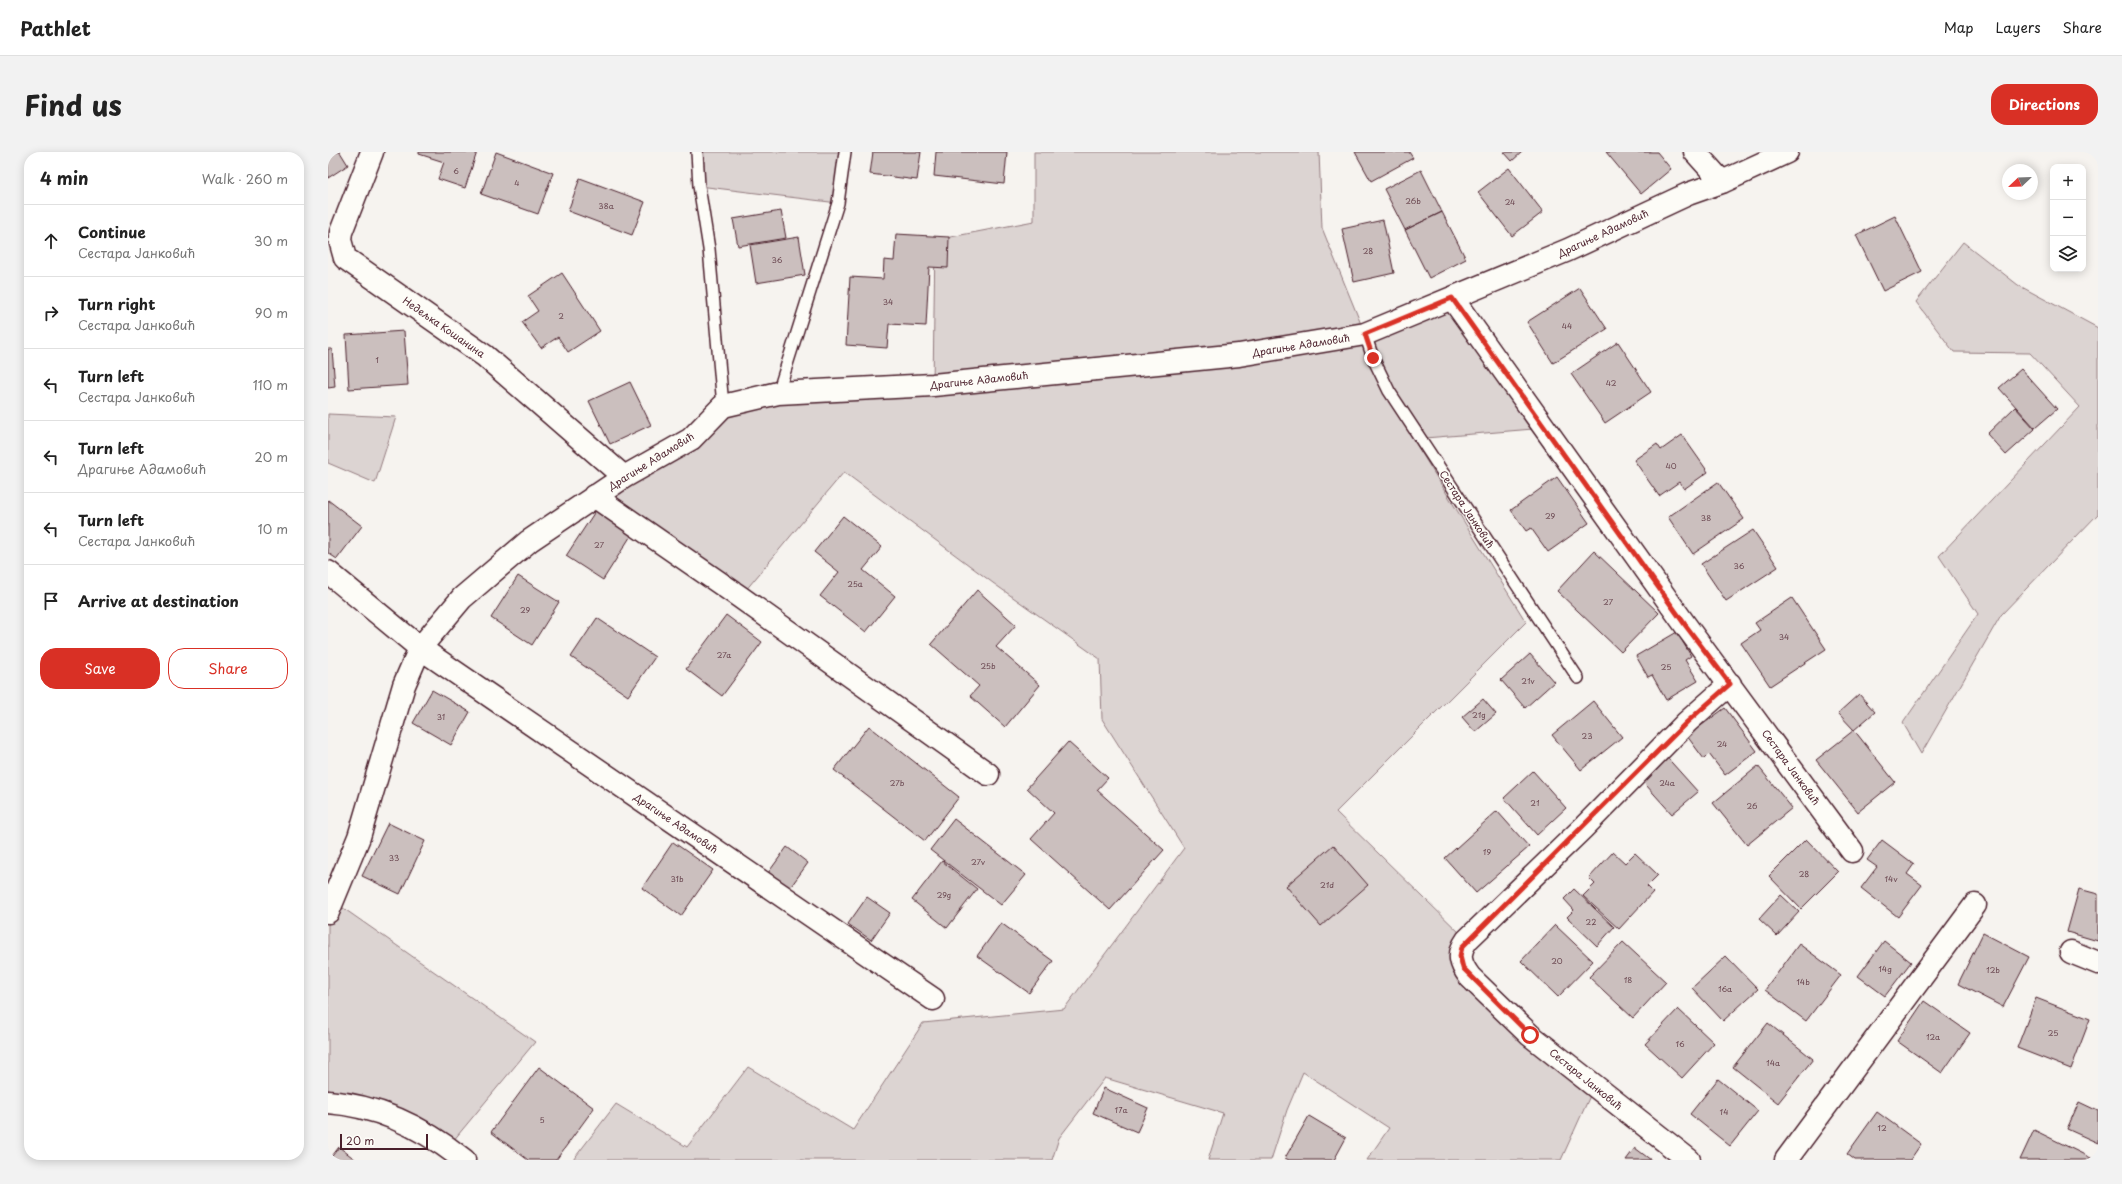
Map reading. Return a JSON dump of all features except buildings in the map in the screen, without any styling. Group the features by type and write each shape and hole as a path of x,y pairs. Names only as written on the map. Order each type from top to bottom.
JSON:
{"street":[{"name":"Недељка Кошанина","path":"372,152 341,232 340,240 345,258 485,356 624,477"},
{"path":"1695,152 1722,182"},
{"name":"Драгиње Адамовић","path":"328,912 359,837 404,685 420,648 462,598 529,541 624,477 691,439 723,406 778,393 933,385 1239,355 1365,334 1568,250 1688,194 1722,182 1787,152"},
{"name":"Сестара Јанковић","path":"1452,298 1686,626 1852,851"},
{"name":"Драгиње Адамовић","path":"594,496 740,597 988,774"},
{"path":"328,572 420,648"},
{"name":"Драгиње Адамовић","path":"420,648 933,999"},
{"name":"Сестара Јанковић","path":"1689,1160 1530,1035 1470,977 1463,968 1460,956 1462,947 1467,940 1583,828 1687,722 1730,684"},
{"path":"1786,1160 1975,905"},
{"path":"2071,952 2098,963"},
{"path":"328,1102 354,1104 400,1119 448,1147 464,1160"}],"lane":[{"path":"697,152 699,186 709,249 723,406"},
{"path":"778,393 838,203 845,152"},
{"name":"Сестара Јанковић","path":"1365,334 1373,358 1389,391 1578,678"}],"shaded area":[{"path":"697,152 845,152 838,203 699,186"},
{"path":"1034,152 1319,152 1322,228 1365,334 1452,298 1545,428 1413,439 1526,622 1336,812 1467,940 1460,956 1594,1087 1561,1160 1367,1160 1389,1128 1303,1072 1287,1110 1271,1160 1208,1160 1223,1113 1105,1078 1059,1138 1052,1160 573,1160 616,1104 687,1147 748,1067 853,1130 923,1023 1064,1009 1184,848 1102,719 1100,659 993,583 844,472 740,597 594,496 723,406 933,385 935,240 1034,221"},
{"path":"1963,242 2018,285 2098,328 2098,514 2001,615 1921,754 1903,723 1978,614 1939,556 2080,407 2030,353 1954,352 1916,302"},
{"path":"328,414 396,417 375,483 328,463"},
{"path":"333,901 535,1042 448,1147 328,1102 328,912"}],"route":[{"path":"1373,358 1365,334 1452,298 1686,626 1730,684 1687,722 1583,828 1467,940 1462,947 1460,956 1463,968 1470,977 1530,1035"}]}
